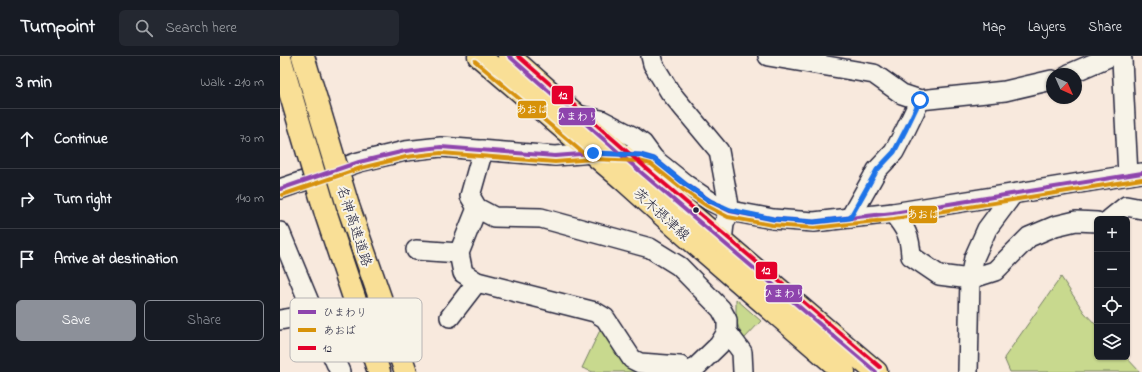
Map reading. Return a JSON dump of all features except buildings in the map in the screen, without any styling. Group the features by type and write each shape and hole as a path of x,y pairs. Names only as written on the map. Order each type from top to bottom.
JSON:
{"main road":[{"name":"名神高速道路","path":"303,56 348,206 380,298"},
{"name":"茨木摂津線","path":"478,56 593,153 674,226 844,372"},
{"name":"茨木摂津線","path":"508,56 876,372"},
{"name":"名神高速道路","path":"280,58 326,214 354,298"},
{"name":"名神高速道路","path":"376,362 379,372"},
{"name":"名神高速道路","path":"403,362 406,372"}],"street":[{"path":"651,56 653,64 670,92 720,151 730,210 724,224 722,241"},
{"path":"768,56 874,74 902,94 920,100 1005,91 1046,81"},
{"path":"1082,68 1111,56"},
{"path":"577,115 601,120 632,136 643,144 654,159 685,184 710,201 730,210 773,219 814,222 894,213 1135,174 1121,56"},
{"path":"850,218 877,170 894,152 920,100"},
{"path":"280,189 359,162 405,152 440,147 555,156 593,153 640,155 654,159"},
{"path":"484,150 470,196 477,208 494,218 541,218 650,248 679,266 721,309 727,320 727,332 719,345 691,372"},
{"path":"968,372 970,279 974,258 987,229 1013,194"},
{"path":"1114,216 1126,206 1142,209"},
{"path":"477,208 459,253 463,273 477,282 595,312 605,318 632,359 640,363 680,366 686,372"},
{"path":"894,213 904,227 910,241 911,256 939,275 970,279 996,271 1029,238 1055,226 1076,221 1094,222"},
{"path":"280,232 307,298"},
{"path":"416,250 459,253"},
{"path":"450,317 477,282"},
{"path":"280,320 290,318"},
{"path":"727,332 742,352 743,372"},
{"path":"336,362 340,372"}],"green space":[{"path":"1061,277 1084,312 1094,323 1094,360 1129,360 1140,372 1010,372 1004,358"},
{"path":"736,299 761,321 743,340 736,320"},
{"path":"601,328 649,372 593,372 582,368"}],"transit line":[{"name":"ひまわり","path":"509,56 643,174 876,372"},
{"name":"12","path":"518,56 647,169 880,367"},
{"name":"あおば","path":"475,61 589,158"},
{"name":"ひまわり","path":"280,189 359,162 405,151 441,147 555,156 593,153 640,155 654,159 685,184 710,201 730,211 773,219 814,222 893,213 1142,173"},
{"name":"あおば","path":"282,195 361,168 406,157 441,153 555,162 593,159 639,161 651,164 682,189 707,206 728,217 772,225 814,228 894,219 1142,179"}],"route":[{"path":"593,153 640,155 654,159 685,184 710,201 730,210 773,219 814,222 850,218 877,170 894,152 920,100"}]}
